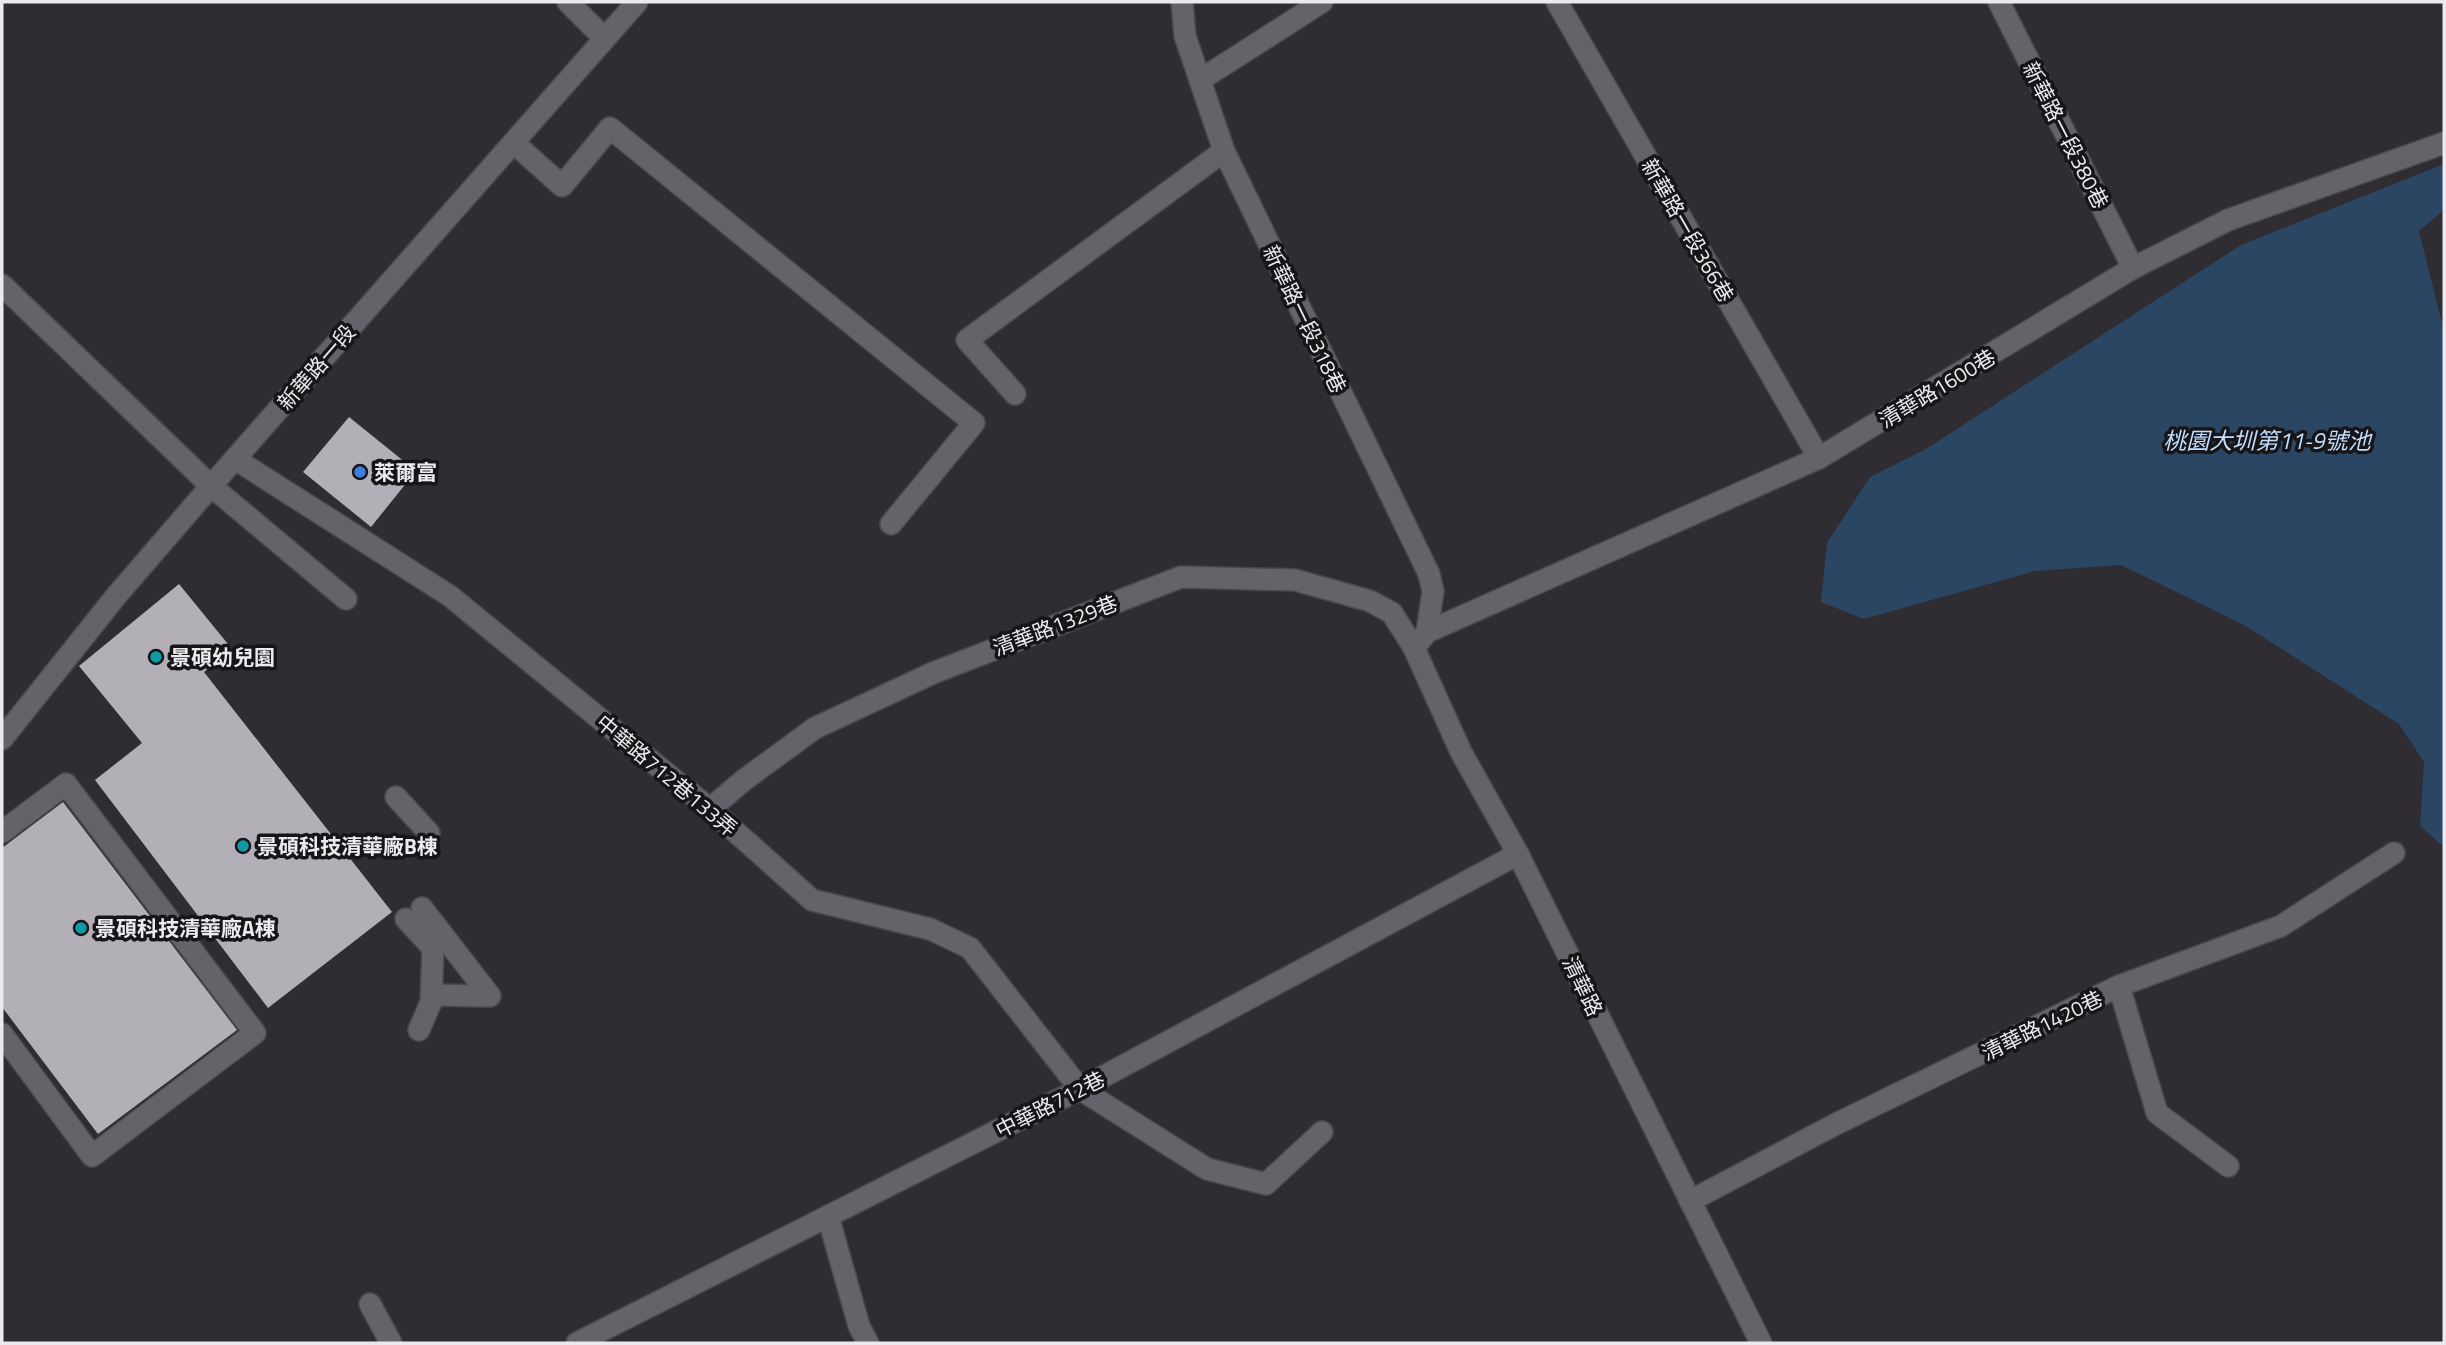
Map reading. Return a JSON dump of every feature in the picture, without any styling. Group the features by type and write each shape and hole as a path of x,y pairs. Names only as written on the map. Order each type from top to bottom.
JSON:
{"street":[{"path":"568,2 604,37"},
{"name":"新華路一段","path":"2,739 117,595 235,458 637,2"},
{"name":"新華路一段318巷","path":"1182,2 1185,36 1224,151 1429,574 1433,591 1421,640"},
{"path":"1200,80 1322,2"},
{"name":"新華路一段366巷","path":"1557,2 1819,458"},
{"name":"新華路一段380巷","path":"1999,2 2133,268"},
{"path":"514,143 562,186 610,128 974,423 891,524"},
{"name":"清華路1600巷","path":"1421,640 1819,458 1903,411 2133,268 2228,220 2444,143"},
{"path":"1014,394 967,340 1224,151"},
{"path":"2,285 211,486 346,599"},
{"name":"中華路712巷133弄","path":"235,458 450,596 710,809 812,900 930,929 970,948 1080,1089 1207,1169 1266,1184 1322,1132"},
{"name":"清華路1329巷","path":"710,809 815,727 933,673 1181,577 1295,579 1370,601 1392,613 1421,640"},
{"name":"清華路","path":"1421,640 1461,751 1518,854 1761,1343"},
{"path":"2,832 66,784 256,1032 92,1156 2,1034"},
{"path":"396,797 429,833"},
{"name":"清華路1420巷","path":"1690,1201 1836,1124 2119,986 2281,926 2393,853"},
{"name":"中華路712巷","path":"577,1343 1080,1089 1518,854"},
{"path":"419,1030 432,995 433,948 414,913 490,996 432,995"},
{"path":"2119,986 2157,1113 2228,1166"},
{"path":"828,1216 859,1326 868,1343"},
{"path":"370,1304 391,1343"}],"water":[{"name":"桃園大圳第11-9號池","path":"2444,164 2444,210 2419,231 2444,331 2444,847 2420,826 2424,762 2399,724 2244,625 2121,565 2035,571 1864,619 1821,602 1827,543 1870,477 1926,449 2241,245"}],"building":[{"name":"萊爾富","path":"349,417 416,471 371,527 303,472"},
{"name":"景碩科技清華廠B棟","path":"179,584 232,649 204,672 392,912 268,1008 95,780 142,743 79,666"},
{"name":"景碩科技清華廠A棟","path":"63,802 237,1030 98,1134 2,1007 2,848"}],"place":[{"name":"萊爾富","path":"360,472"},
{"name":"景碩幼兒園","path":"156,657"},
{"name":"景碩科技清華廠B棟","path":"243,846"},
{"name":"景碩科技清華廠A棟","path":"81,928"}]}
